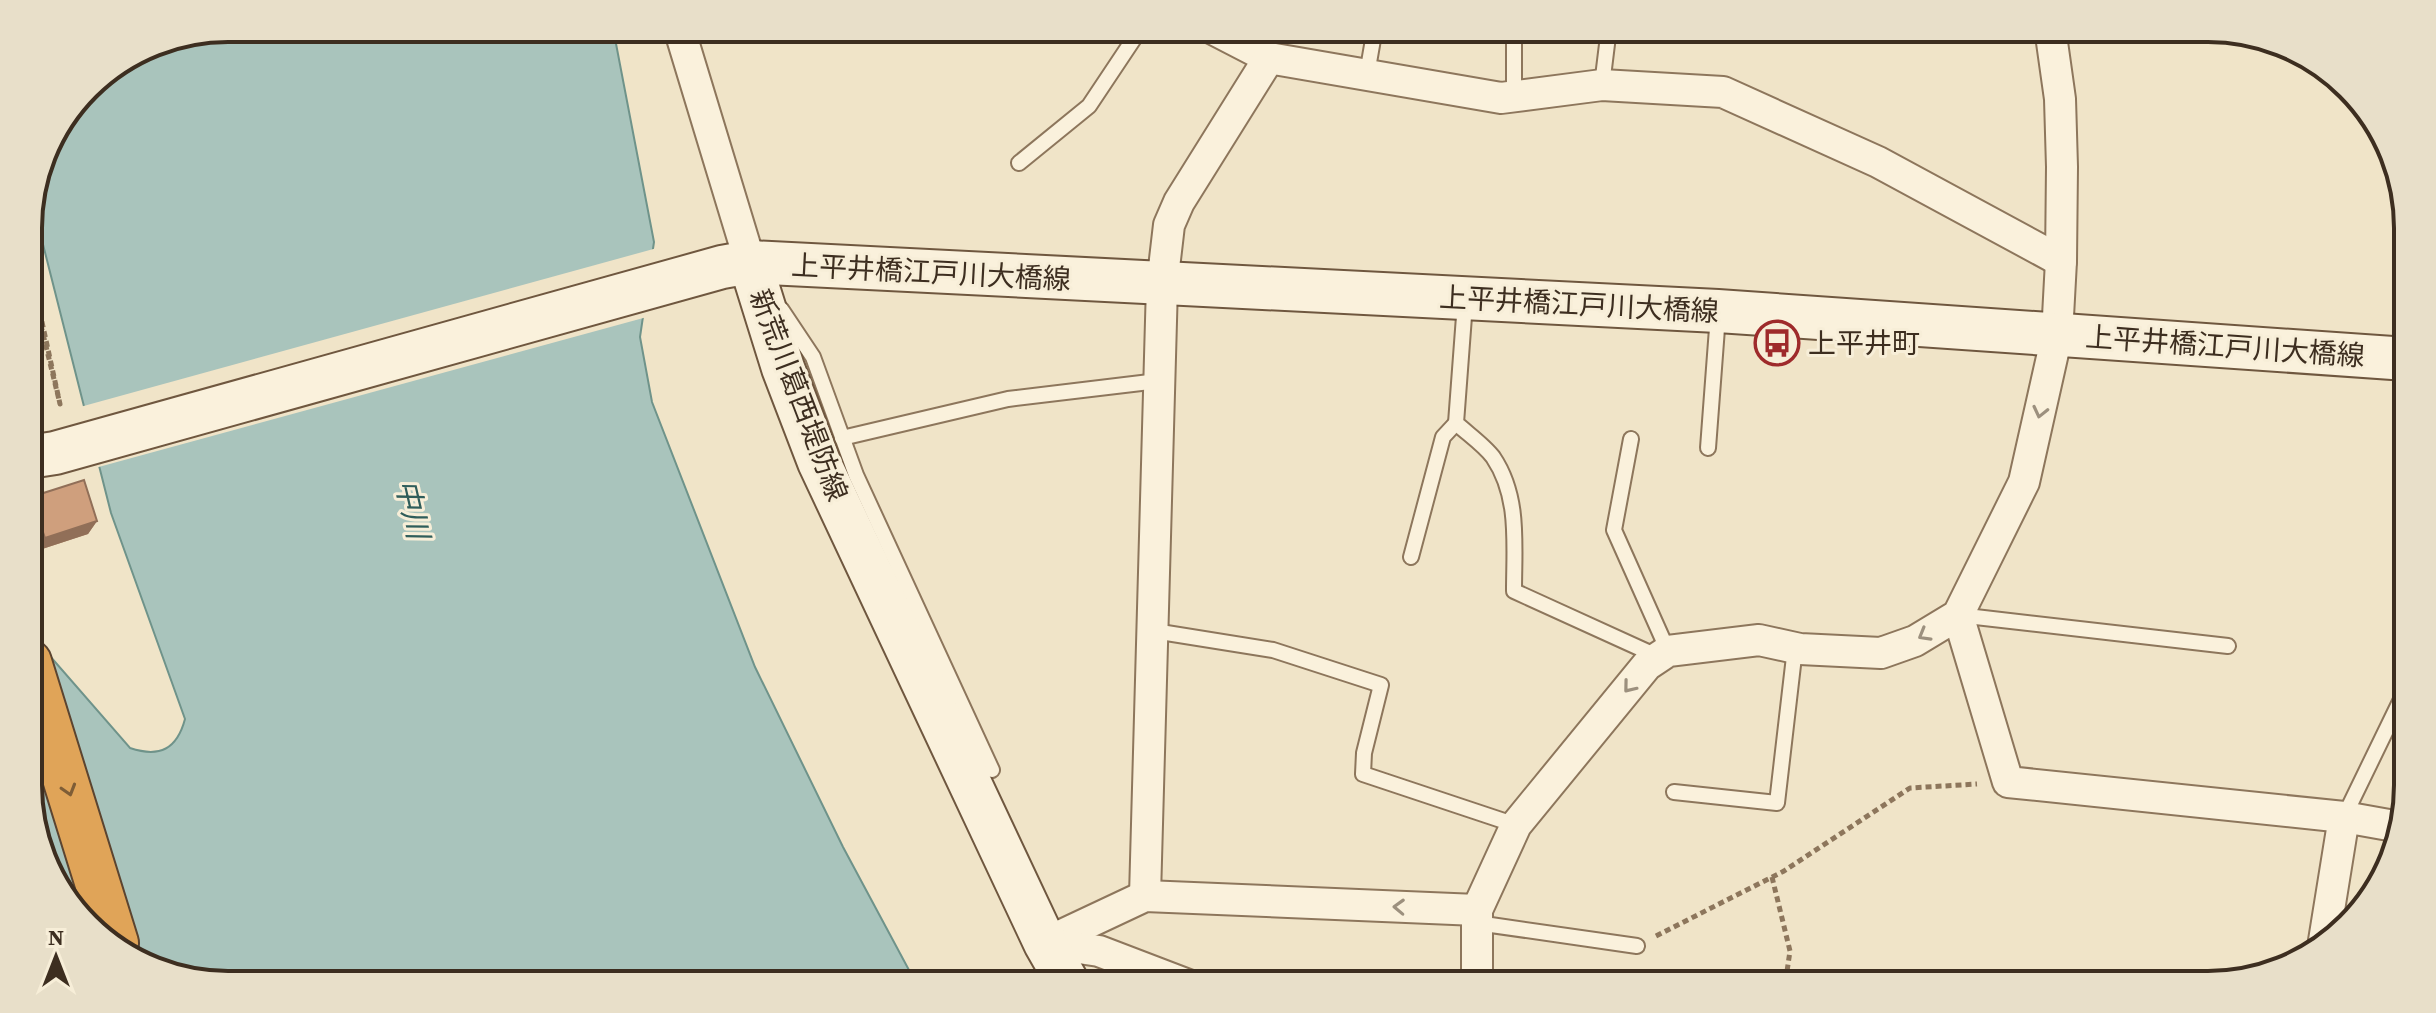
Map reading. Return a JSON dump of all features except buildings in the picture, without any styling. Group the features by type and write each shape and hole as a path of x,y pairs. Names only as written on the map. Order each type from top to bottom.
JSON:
{"highway":[{"path":"42,704 112,930"}],"street":[{"path":"682,42 736,265"},
{"path":"1239,42 1269,58 1501,98 1602,85 1723,92 1878,162 2061,261"},
{"path":"1477,971 1477,917 1516,825 1647,665 1664,654 1759,640 1795,648 1881,653 1915,641 1958,615 2024,482 2057,335 2061,261 2060,99 2052,42"},
{"path":"1145,896 1158,381 1162,285 1169,225 1179,202 1269,58"},
{"name":"上平井橋江戸川大橋線","path":"736,265 1718,311 2394,358"},
{"name":"新荒川葛西堤防線","path":"42,455 736,265 783,368 819,462 1045,943 1061,971"},
{"path":"1958,615 2008,782 2344,817 2389,825"},
{"path":"2326,929 2344,817"},
{"path":"1045,943 1145,896 1477,917"},
{"path":"1045,943 1099,951 1151,971"}],"lane":[{"path":"1019,163 1089,106 1132,42"},
{"path":"1367,74 1373,42"},
{"path":"1514,42 1514,96"},
{"path":"1602,85 1607,42"},
{"path":"736,265 813,357 856,475 992,770"},
{"path":"1411,557 1443,437 1456,423 1465,297"},
{"path":"1708,448 1718,311"},
{"path":"842,438 1008,399 1158,381"},
{"path":"1456,423 1492,456 1511,491 1514,591 1664,654"},
{"path":"1631,439 1614,530 1664,654"},
{"path":"1958,615 2228,646"},
{"path":"1154,631 1273,650 1381,685 1364,753 1363,774 1516,825"},
{"path":"1674,792 1777,803 1795,648"},
{"path":"2344,817 2394,714"},
{"path":"1477,917 1637,946"}],"path":[{"path":"42,322 60,404 42,330"},
{"path":"1637,946 1772,877 1910,788 2008,782"},
{"path":"1772,877 1790,951 1787,971"}],"water":[{"name":"中川","path":"216,42 616,42 654,242 640,337 652,402 755,667 843,847 909,971 228,971 168,961 125,940 88,908 61,867 52,845 42,797 42,647 130,748 150,752 166,748 177,738 185,719 111,513 42,240 42,216 48,180 73,125 96,96 135,67 168,52"}],"pier":[{"path":"657,248 647,317 95,468 80,407"}],"place":[{"name":"上平井町","path":"1777,343"}]}
